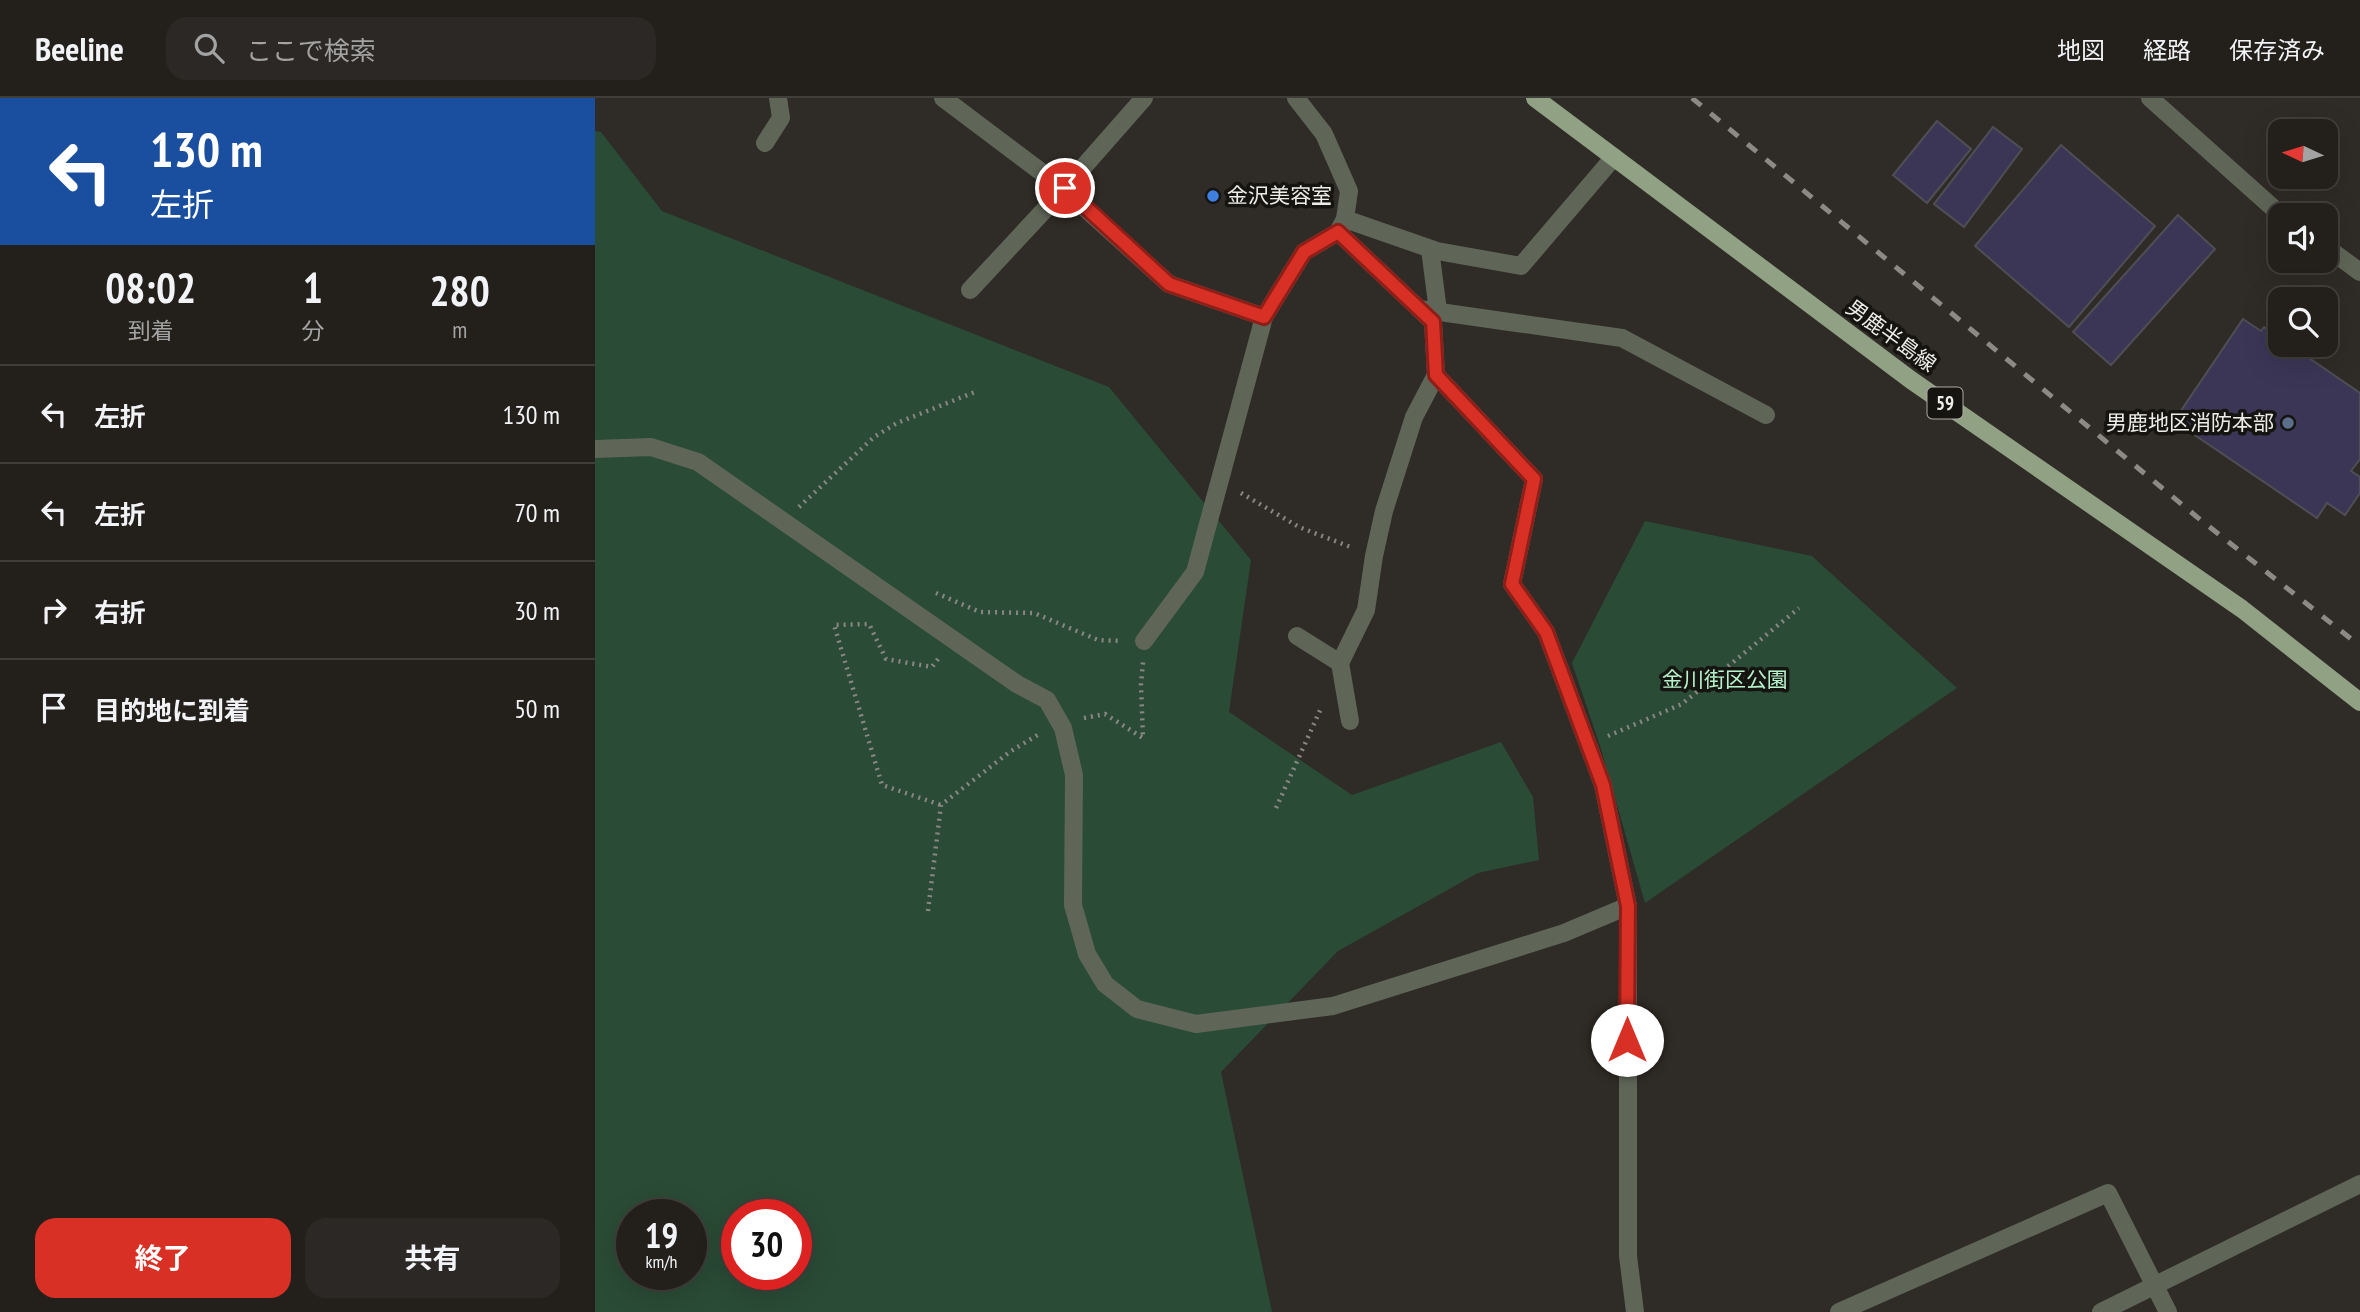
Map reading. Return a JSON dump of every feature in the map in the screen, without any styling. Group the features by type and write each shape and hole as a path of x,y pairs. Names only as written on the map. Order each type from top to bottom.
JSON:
{"main road":[{"name":"男鹿半島線","path":"1535,98 1912,380 2242,609 2360,702"}],"street":[{"path":"765,143 781,118 778,98"},
{"path":"943,98 1065,188 1169,284 1264,317"},
{"path":"969,290 1065,188 1144,98"},
{"path":"1144,641 1195,572 1264,317 1304,252 1341,226 1349,191 1324,134 1296,98"},
{"path":"2150,98 2268,203"},
{"path":"1341,226 1430,249 1521,266 1614,157"},
{"path":"1341,226 1433,322 1436,375 1414,417 1384,511 1366,610 1341,663 1350,721"},
{"path":"1430,249 1438,312"},
{"path":"2338,256 2360,272"},
{"path":"1419,309 1622,338 1766,415"},
{"path":"1436,375 1534,479 1512,584 1546,632 1603,785 1628,906 1628,1256 1635,1312"},
{"path":"595,449 651,447 698,462 1017,684 1047,700 1059,722 1074,775 1073,905 1087,954 1105,984 1137,1009 1196,1024 1333,1006 1564,933 1628,906"},
{"path":"1297,636 1341,663"},
{"path":"2101,1312 2360,1184"},
{"path":"1839,1312 2108,1193 2168,1312"}],"path":[{"path":"783,522 874,437 897,423 975,392"},
{"path":"1220,480 1299,527 1374,556"},
{"path":"928,911 941,805 1011,751 1059,722 1105,714 1143,738 1141,685 1144,641 1098,640 1034,613 980,612 936,593"},
{"path":"1598,740 1682,704 1799,608"},
{"path":"941,805 882,785 834,625 869,624 886,659 932,667 953,640"},
{"path":"1276,808 1324,699"}],"green space":[{"path":"595,131 601,132 662,211 1109,387 1251,560 1229,712 1352,795 1501,742 1533,797 1539,860 1478,873 1338,951 1221,1072 1272,1312 595,1312"},
{"name":"金川街区公園","path":"1645,521 1812,556 1957,688 1645,903 1601,749 1572,663"}],"building":[{"path":"1937,121 1971,149 1927,203 1893,175"},
{"path":"1993,127 2022,149 1964,227 1934,204"},
{"path":"2061,145 2155,226 2069,327 1975,246"},
{"path":"2178,215 2215,249 2111,365 2073,332"},
{"path":"2243,319 2261,331 2264,327 2268,330 2268,357 2308,357 2360,393 2360,459 2351,471 2360,477 2360,493 2345,515 2327,503 2317,518 2174,421"}],"railway":[{"path":"1692,98 2197,517 2360,646"}],"place":[{"name":"金沢美容室","path":"1213,196"},
{"name":"男鹿地区消防本部","path":"2288,423"}],"route":[{"path":"1065,188 1169,284 1264,317 1304,252 1338,232 1433,322 1436,375 1534,479 1512,584 1546,632 1603,785 1628,906 1627,1040"}]}
